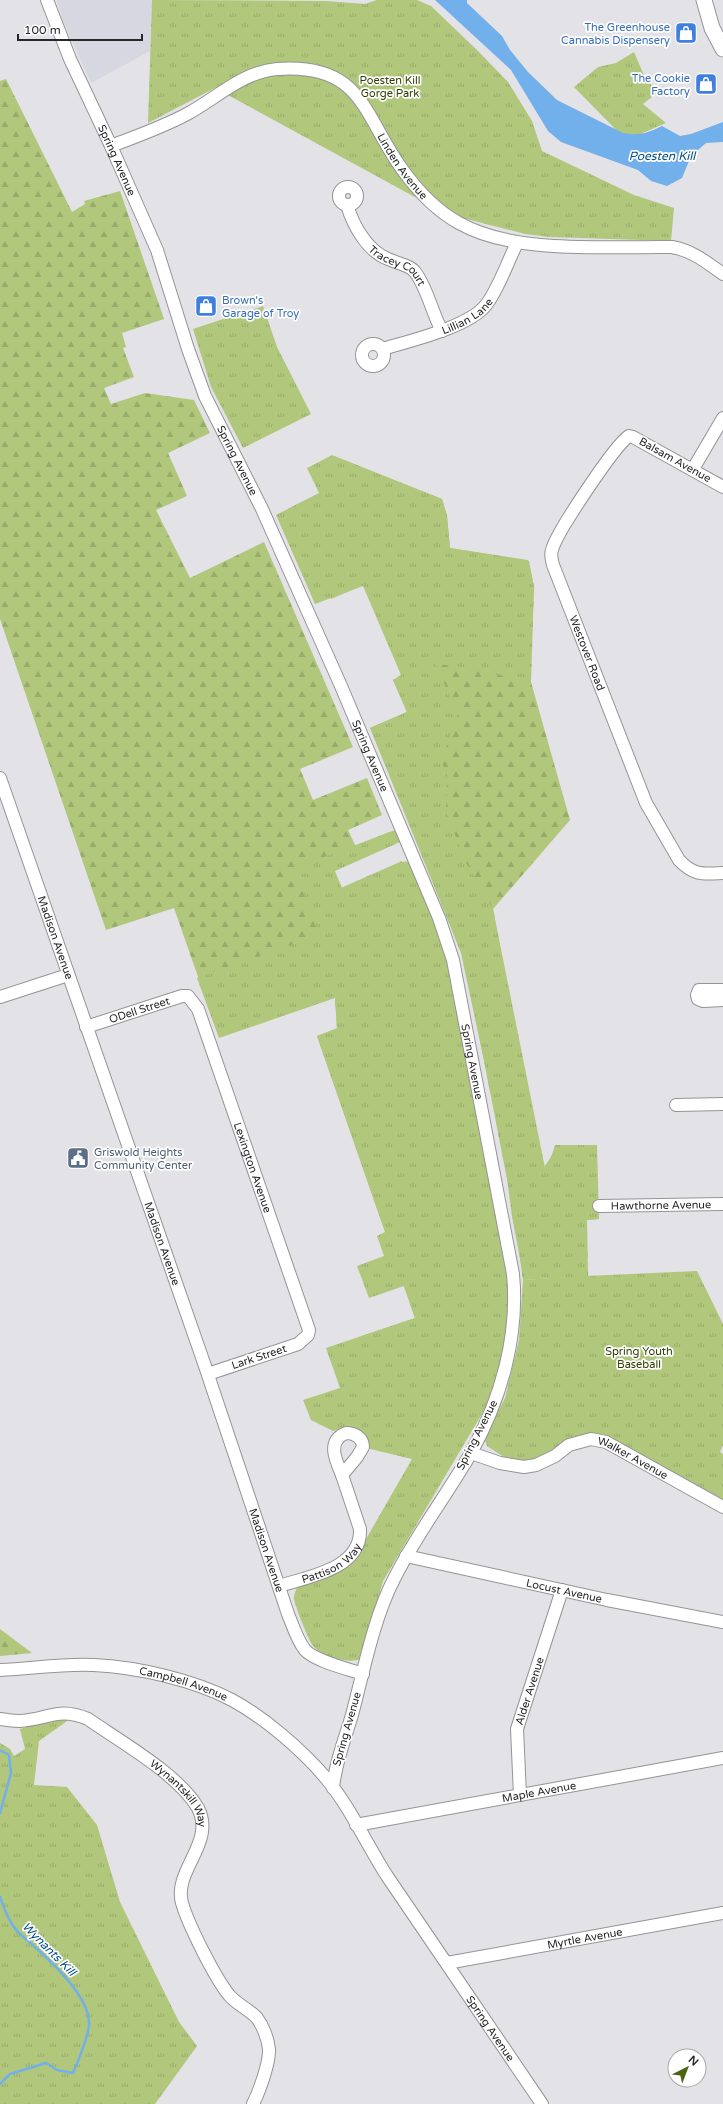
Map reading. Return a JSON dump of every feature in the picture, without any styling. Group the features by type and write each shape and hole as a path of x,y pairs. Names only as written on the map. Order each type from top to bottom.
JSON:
{"main road":[{"path":"704,0 712,28 723,49"}],"street":[{"name":"Spring Avenue","path":"47,0 70,58 157,250 188,350 205,396 262,509 341,686 439,918 453,960 513,1274 515,1293 514,1312 504,1373 496,1403 471,1453 406,1556 382,1607 333,1788 447,1963 542,2104"},
{"name":"Linden Avenue","path":"111,146 188,113 248,76 277,69 306,69 322,73 348,86 366,106 402,169 444,214 483,234 517,243 548,246 672,248 685,250 698,256 723,274"},
{"name":"Tracey Court","path":"347,205 351,219 367,242 386,259 414,271 421,282 433,316 442,331"},
{"name":"Lillian Lane","path":"383,349 442,331 468,318 485,306 517,243"},
{"path":"693,469 723,418"},
{"name":"Balsam Avenue","path":"626,438 633,437 723,487"},
{"name":"Westover Road","path":"626,438 614,450 557,540 551,556 553,565 646,803 679,860 691,871 699,874 723,873"},
{"name":"Madison Avenue","path":"0,778 208,1374 278,1586 294,1628 306,1651 314,1657 363,1674"},
{"path":"0,998 68,976"},
{"path":"723,990 699,990 697,995 698,999 703,1001 723,1000"},
{"name":"ODell Street","path":"86,1027 173,998 188,996 192,1000"},
{"name":"Lexington Avenue","path":"192,1000 198,1009 308,1323 308,1335"},
{"path":"676,1105 723,1104"},
{"name":"Hawthorne Avenue","path":"599,1206 723,1204"},
{"name":"Lark Street","path":"208,1374 298,1344 308,1335"},
{"name":"Walker Avenue","path":"471,1453 500,1463 524,1467 536,1465 555,1456 569,1445 591,1439 606,1442 723,1507"},
{"name":"Pattison Way","path":"278,1586 337,1566 355,1550 360,1537 360,1529 342,1475"},
{"name":"Locust Avenue","path":"406,1556 562,1590 723,1622"},
{"name":"Alder Avenue","path":"520,1795 517,1729 562,1590"},
{"name":"Campbell Avenue","path":"0,1670 42,1666 94,1665 149,1672 190,1684 232,1700 268,1724 303,1756 333,1788"},
{"name":"Wynantskill Way","path":"0,1719 18,1721 62,1713 77,1715 88,1720 174,1780 188,1794 198,1810 202,1826 202,1840 180,1889 182,1903 210,1964 229,1996 256,2018 264,2031 269,2049 253,2104"},
{"name":"Maple Avenue","path":"356,1825 723,1758"},
{"name":"Myrtle Avenue","path":"447,1963 723,1912"}],"shaded area":[{"path":"57,0 152,0 150,51 91,83 62,18"}],"green space":[{"name":"Poesten Kill Gorge Park","path":"152,0 326,1 365,4 377,0 417,0 431,6 508,82 532,121 542,151 634,195 674,208 671,241 550,237 525,234 463,218 413,196 215,88 148,123"},
{"path":"634,52 643,73 657,93 643,104 666,123 626,140 574,87 598,67 616,63"},
{"path":"6,79 72,212 85,204 84,201 120,191 164,319 122,333 126,347 123,348 134,377 104,388 111,404 145,393 194,400 210,433 168,453 187,496 156,510 190,578 264,542 353,747 300,769 313,800 367,778 382,815 348,830 356,847 389,832 395,844 334,871 341,888 402,861 436,943 489,1302 356,1338 415,1318 317,1036 337,1029 335,997 219,1037 174,908 106,930 0,619 0,81"},
{"path":"263,306 277,347 311,414 243,448 211,387 193,329"},
{"path":"332,455 442,499 447,516 450,548 529,561 534,587 531,682 570,820 493,909 541,1172 558,1146 594,1146 599,1219 587,1220 588,1276 523,1280 513,1210 465,963 456,930 370,728 407,712 393,680 401,676 419,689 363,585 331,599 288,509 320,493 308,468"},
{"name":"Spring Youth Baseball","path":"332,456 442,499 447,516 450,548 528,560 534,587 530,681 435,663 458,714 441,761 447,774 446,810 464,859 493,909 546,1173 555,1145 597,1145 599,1219 587,1220 587,1276 697,1271 723,1324 723,1445 720,1452 723,1454 723,1499 603,1434 586,1434 535,1462 504,1457 487,1446 484,1437 505,1398 519,1340 523,1280 566,1277 524,1279 512,1217 504,1154 461,953 370,728 407,712 393,680 401,675 363,586 315,604 276,515 319,493 307,468"},
{"path":"395,830 400,842 335,871 342,888 402,862 410,861 448,959 510,1287 509,1321 501,1364 489,1402 383,1581 361,1659 349,1661 329,1656 317,1650 313,1646 299,1616 294,1595 297,1587 340,1570 354,1560 412,1459 366,1448 343,1428 333,1431 311,1420 303,1400 340,1388 326,1348 415,1318 404,1286 369,1298 357,1266 384,1256 377,1236 385,1232 317,1036 337,1028 335,998 219,1038 197,978 319,935 295,868"},
{"path":"0,1629 32,1653 0,1656"},
{"path":"56,1718 70,1719 39,1741 34,1785 67,1787 97,1825 120,1902 179,2022 197,2046 155,2104 0,2104 0,1743 10,1749 14,1756 25,1749 20,1729"}],"water":[{"name":"Poesten Kill","path":"435,0 467,0 467,3 502,36 510,50 528,72 557,100 623,133 643,133 662,126 680,136 691,134 723,122 723,142 706,143 691,156 682,178 667,186 651,181 638,170 561,142 548,131 511,70"}],"waterway":[{"name":"Wynants Kill","path":"0,1750 9,1755 11,1773 0,1813"},
{"name":"Wynants Kill","path":"0,1897 16,1930 52,1963 70,1982 84,2003 88,2014 89,2024 89,2029 73,2073 57,2070 46,2063 10,2074 0,2084"}],"place":[{"name":"The Greenhouse Cannabis Dispensery","path":"686,33"},
{"name":"The Cookie Factory","path":"706,84"},
{"name":"Brown's Garage of Troy","path":"206,306"},
{"name":"Griswold Heights Community Center","path":"78,1158"}]}
